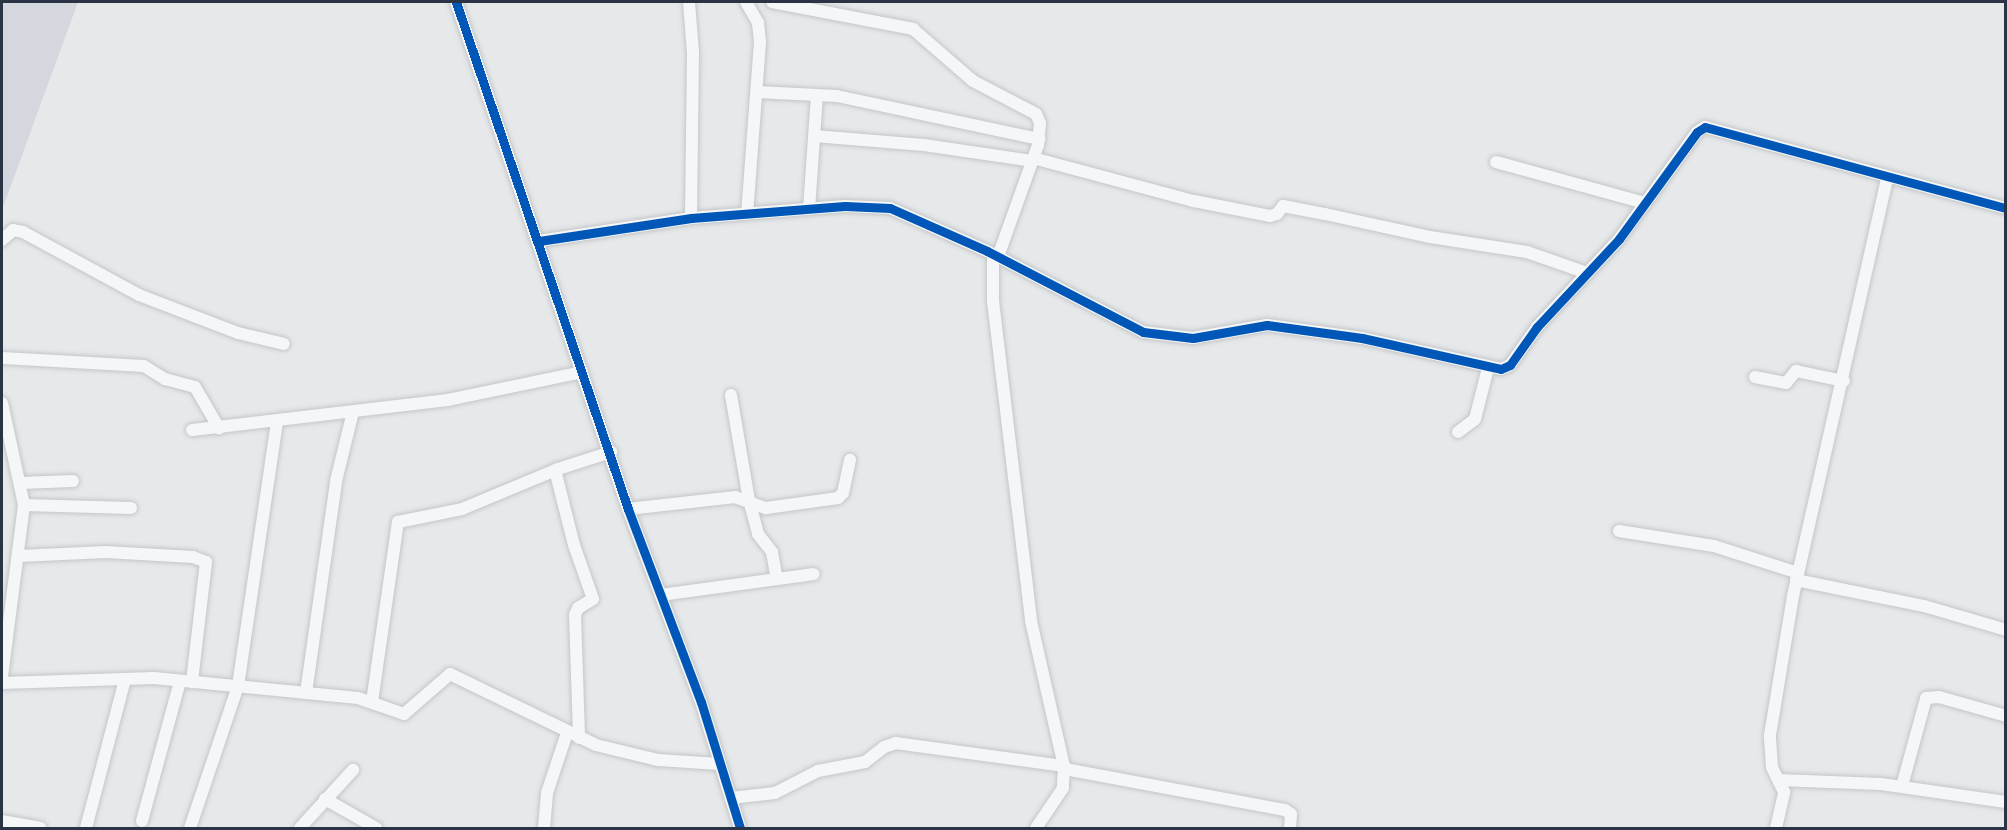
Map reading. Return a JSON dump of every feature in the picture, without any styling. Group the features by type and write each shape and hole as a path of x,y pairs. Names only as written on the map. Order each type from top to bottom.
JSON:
{"street":[{"path":"456,2 611,452 628,509 661,595 740,828"},
{"path":"689,2 693,53 691,218"},
{"path":"746,2 758,23 757,92 747,213"},
{"path":"772,2 913,29 973,81 1029,108 1040,123 1039,139 1033,160 996,256 993,301 1031,621 1065,767 1063,789 1036,828"},
{"path":"757,92 818,95 1039,139"},
{"path":"809,209 818,95"},
{"path":"538,241 691,218 809,209 890,208 996,256 1143,332 1193,338 1267,325 1362,338 1488,368 1510,364 1537,327 1587,273 1645,203 1697,132 1705,127 2006,208"},
{"path":"814,136 924,145 1033,160 1194,201 1270,216 1277,214 1284,206 1430,237 1518,250 1587,273"},
{"path":"1496,162 1645,203"},
{"path":"1776,828 1784,792 1769,755 1770,735 1797,577 1844,381 1887,177"},
{"path":"2,240 13,231 22,232 139,295 237,333 284,344"},
{"path":"2,358 144,366 165,379 195,387 219,428"},
{"path":"1458,432 1475,419 1488,368"},
{"path":"1755,377 1786,383 1796,371 1844,381"},
{"path":"192,430 448,400 582,372"},
{"path":"731,395 749,500 758,534 772,552 777,579"},
{"path":"2,403 24,506 2,676"},
{"path":"306,693 336,481 353,412"},
{"path":"190,828 238,686 277,421"},
{"path":"372,702 398,522 462,509 555,470 611,452"},
{"path":"628,509 735,497 749,500 766,508 838,498 850,460"},
{"path":"544,828 547,794 573,736 575,615 578,608 593,599 574,545 555,470"},
{"path":"20,483 74,482"},
{"path":"24,506 131,508"},
{"path":"1619,531 1714,546 1797,577 1914,604 2006,630"},
{"path":"19,556 106,552 193,557 206,562 186,682 142,821"},
{"path":"661,595 814,574"},
{"path":"2,683 125,679 186,682 306,693 372,702 399,713 410,713 441,678 450,674 573,736 658,760 720,764"},
{"path":"86,828 125,679"},
{"path":"1902,786 1926,698 1939,697 2006,716"},
{"path":"731,798 776,793 818,771 865,762 884,747 896,743 1065,767 1285,810 1291,814 1290,828"},
{"path":"300,828 353,770"},
{"path":"1779,780 1902,786 2006,802"},
{"path":"326,799 376,828"},
{"path":"2,821 40,828"}],"shaded area":[{"path":"2,2 78,2 2,210"}],"cycle path":[{"path":"456,2 628,509 701,702 740,828"},
{"path":"539,241 691,218 845,206 890,208 987,251 1143,332 1193,338 1267,325 1362,338 1501,369 1510,365 1537,327 1619,239 1697,132 1705,127 2006,208"}]}
